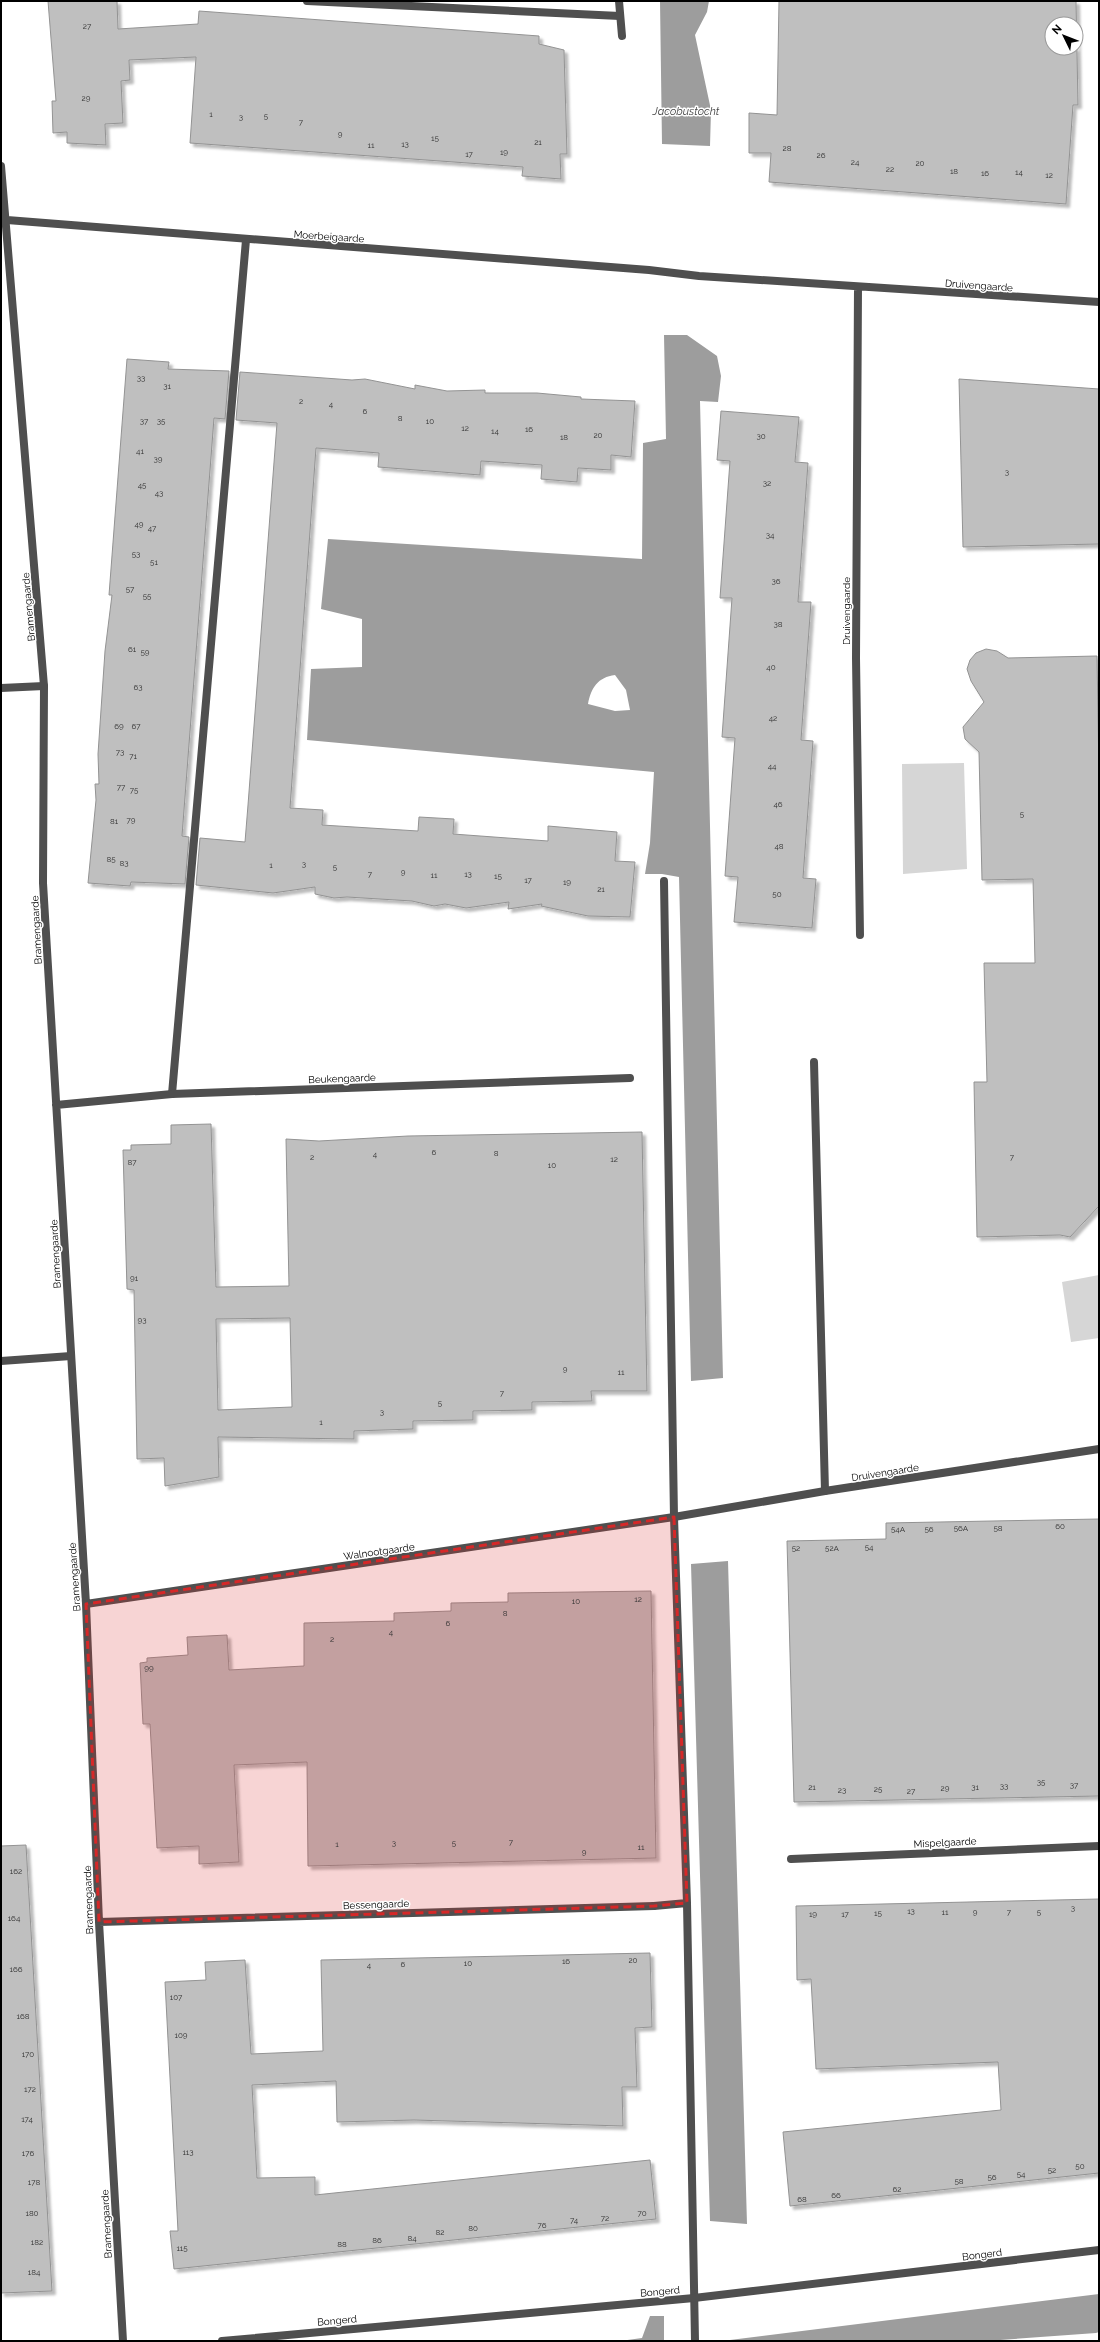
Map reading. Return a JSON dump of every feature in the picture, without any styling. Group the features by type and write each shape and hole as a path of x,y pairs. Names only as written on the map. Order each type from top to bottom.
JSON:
{"street":[{"path":"307,1 620,16"},
{"path":"619,1 622,36"},
{"name":"Bramengaarde","path":"1,166 7,220 44,686 43,883 86,1604 99,1922 123,2341"},
{"name":"Moerbeigaarde","path":"7,220 246,240 649,270"},
{"path":"172,1094 246,240"},
{"name":"Druivengaarde","path":"649,270 699,276 1099,302"},
{"name":"Druivengaarde","path":"858,287 856,658 860,935"},
{"path":"1,688 44,686"},
{"path":"664,881 674,1517 687,1903 695,2341"},
{"path":"814,1062 825,1491"},
{"name":"Beukengaarde","path":"56,1105 172,1094 630,1078"},
{"path":"1,1361 71,1356"},
{"name":"Druivengaarde","path":"674,1517 825,1491 1099,1449"},
{"name":"Walnootgaarde","path":"86,1604 674,1517"},
{"name":"Mispelgaarde","path":"791,1859 1099,1846"},
{"name":"Bessengaarde","path":"99,1922 654,1906 687,1903"},
{"name":"Bongerd","path":"222,2341 694,2298 1099,2250"}],"highlighted area":[{"path":"674,1517 687,1903 654,1906 99,1922 86,1604"}],"shaded area":[{"path":"964,763 967,869 903,874 902,764"},
{"path":"1099,1275 1099,1338 1071,1342 1062,1282"}],"water":[{"name":"Jacobustocht","path":"660,1 709,1 707,12 695,35 711,110 710,146 662,144"},
{"path":"664,335 687,335 717,356 721,376 718,402 700,401 723,1378 691,1381 679,877 662,874 645,874 650,843 654,772 307,740 311,669 362,667 362,619 321,609 328,539 642,559 643,443 666,439","holes":["615,675 626,690 630,710 615,711 588,704 593,688 596,684 609,676"]},
{"path":"728,1561 747,2224 710,2221 691,1564"},
{"path":"1099,2294 1099,2332 1096,2333 986,2341 722,2341"},
{"path":"650,2316 664,2316 664,2341 620,2341 642,2338"}],"building":[{"path":"48,1 117,1 118,29 198,24 199,11 539,36 539,44 564,50 567,154 560,154 561,179 522,176 523,167 190,143 196,57 129,60 130,80 121,81 123,123 105,124 106,145 67,143 67,132 53,133 52,101 56,101"},
{"path":"779,1 1076,1 1076,16 1044,16 1044,56 1077,56 1078,105 1073,105 1066,204 769,182 771,153 749,153 749,113 777,115"},
{"path":"127,359 169,362 168,369 229,371 225,419 214,418 182,836 189,837 185,884 131,882 130,886 88,883 96,800 95,784 99,784 98,754 105,651 112,595 109,595"},
{"path":"240,372 352,380 365,379 415,389 415,385 447,391 485,390 485,393 537,393 581,397 581,399 635,401 631,457 611,455 611,470 578,468 577,482 541,479 542,465 481,461 480,475 378,467 379,453 316,448 290,808 323,810 322,825 418,831 419,817 454,819 453,834 548,841 548,826 617,832 615,861 635,862 630,917 588,916 541,906 542,904 508,909 509,902 466,908 445,904 434,906 412,901 347,897 334,898 315,894 315,887 273,893 196,885 200,838 245,842 277,423 236,420"},
{"path":"959,379 1099,389 1099,544 963,547"},
{"path":"721,411 799,417 795,462 808,463 798,602 811,602 801,740 813,741 803,878 816,879 812,928 734,922 738,877 725,876 735,738 722,737 732,598 720,598 730,461 717,460"},
{"path":"986,649 997,651 1008,658 1097,656 1099,774 1099,1206 1070,1237 1060,1235 977,1237 974,1082 987,1082 984,963 1035,963 1033,879 982,880 979,752 965,739 963,727 984,702 971,681 967,669 970,660 976,653"},
{"path":"211,1124 216,1287 289,1286 286,1139 319,1141 408,1136 642,1132 647,1391 591,1391 592,1401 532,1402 532,1410 473,1411 473,1420 413,1421 413,1429 354,1431 354,1439 218,1437 219,1477 165,1486 164,1458 137,1459 134,1290 127,1289 123,1150 131,1150 131,1145 171,1144 171,1125","holes":["290,1318 292,1407 218,1410 216,1319"]},
{"path":"1099,1519 1099,1796 794,1802 787,1541 886,1539 886,1523"},
{"path":"651,1591 656,1858 308,1866 307,1762 234,1765 239,1862 199,1864 199,1846 157,1848 150,1724 143,1724 140,1663 147,1662 147,1658 188,1655 187,1637 227,1635 229,1670 304,1666 304,1623 394,1621 394,1613 451,1611 451,1603 508,1602 508,1593"},
{"path":"26,1845 52,2291 1,2293 1,1846"},
{"path":"1099,1899 1099,2173 790,2206 783,2132 1001,2110 998,2062 816,2069 811,1979 797,1980 796,1906"},
{"path":"650,1953 652,2027 635,2028 637,2087 622,2087 623,2126 414,2120 337,2122 336,2081 252,2085 257,2178 315,2177 315,2195 650,2160 656,2219 174,2269 170,2231 178,2231 165,1982 206,1980 205,1962 245,1960 251,2054 323,2051 321,1960"}]}
